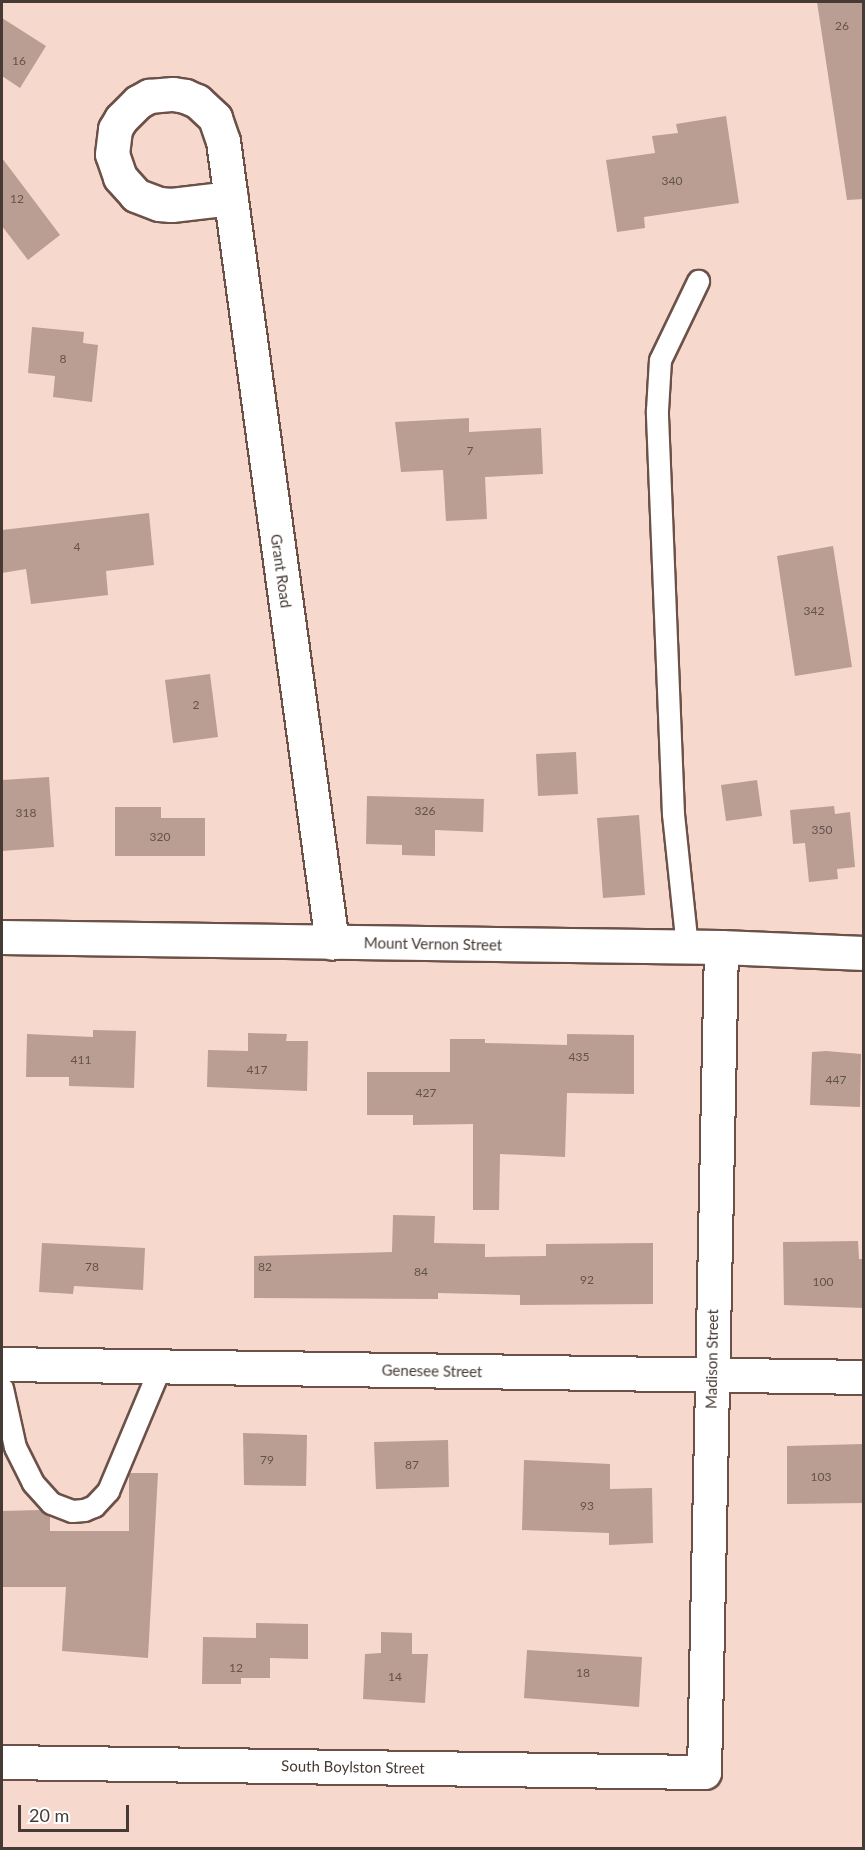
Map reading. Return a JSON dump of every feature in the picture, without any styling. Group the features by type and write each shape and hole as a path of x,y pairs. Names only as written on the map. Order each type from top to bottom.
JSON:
{"street":[{"name":"Grant Road","path":"231,198 332,943"},
{"name":"Mount Vernon Street","path":"2,937 721,947 864,953"},
{"name":"Madison Street","path":"704,1772 721,947"},
{"name":"Genesee Street","path":"2,1364 864,1377"},
{"name":"South Boylston Street","path":"2,1762 704,1772"}],"lane":[{"path":"687,947 673,814 657,410 660,360 698,281"},
{"path":"2,1388 15,1447 33,1483 51,1503 72,1511 84,1510 94,1506 108,1491 160,1367"}],"building":[{"path":"817,2 864,2 864,199 847,200"},
{"path":"2,18 46,46 20,88 2,76"},
{"path":"726,116 739,203 644,217 645,228 617,232 606,160 655,153 652,136 678,133 676,124"},
{"path":"2,158 60,235 28,260 2,226"},
{"path":"32,327 84,332 83,343 98,345 92,402 53,397 55,376 28,373"},
{"path":"469,418 469,432 541,428 543,474 485,477 487,519 446,521 443,470 401,472 395,422"},
{"path":"149,513 154,565 106,571 108,595 31,604 26,569 2,573 2,530"},
{"path":"833,546 852,667 795,676 777,556"},
{"path":"210,674 218,737 173,743 165,680"},
{"path":"576,752 578,794 538,796 536,754"},
{"path":"49,777 54,847 2,851 2,780"},
{"path":"757,780 762,816 726,821 721,785"},
{"path":"367,796 484,799 483,832 435,830 435,856 402,855 402,845 366,844"},
{"path":"834,806 835,814 850,812 855,867 837,869 838,879 809,882 805,843 793,844 790,810"},
{"path":"115,807 161,807 161,818 205,818 205,856 115,856"},
{"path":"639,815 645,895 603,898 597,818"},
{"path":"93,1030 136,1031 134,1088 69,1086 69,1077 26,1077 27,1034 93,1037"},
{"path":"248,1033 287,1034 286,1041 308,1041 307,1091 207,1087 208,1050 248,1051"},
{"path":"567,1034 634,1035 634,1094 567,1093 565,1157 500,1154 499,1210 473,1210 473,1124 413,1125 413,1115 367,1115 367,1072 450,1072 450,1039 485,1039 485,1043 567,1045"},
{"path":"812,1052 861,1054 860,1107 810,1105"},
{"path":"393,1215 435,1216 434,1243 485,1244 485,1257 546,1256 546,1244 653,1243 653,1304 520,1305 520,1295 438,1293 438,1299 254,1298 254,1256 392,1252"},
{"path":"858,1241 859,1259 864,1259 864,1308 784,1305 783,1242"},
{"path":"42,1243 145,1248 143,1290 74,1286 73,1294 39,1292"},
{"path":"243,1433 307,1435 306,1486 244,1485"},
{"path":"448,1440 449,1487 376,1489 374,1442"},
{"path":"864,1444 864,1503 787,1504 787,1446"},
{"path":"524,1460 610,1464 610,1489 652,1488 653,1543 609,1545 609,1533 522,1530"},
{"path":"129,1473 158,1473 148,1658 62,1651 66,1587 2,1587 2,1511 40,1510 50,1516 50,1531 129,1531"},
{"path":"256,1623 308,1624 308,1659 270,1658 270,1678 241,1678 241,1684 202,1684 203,1637 256,1638"},
{"path":"381,1632 412,1633 412,1654 428,1654 425,1703 363,1699 365,1654 381,1653"},
{"path":"527,1650 642,1657 639,1707 524,1698"}]}
